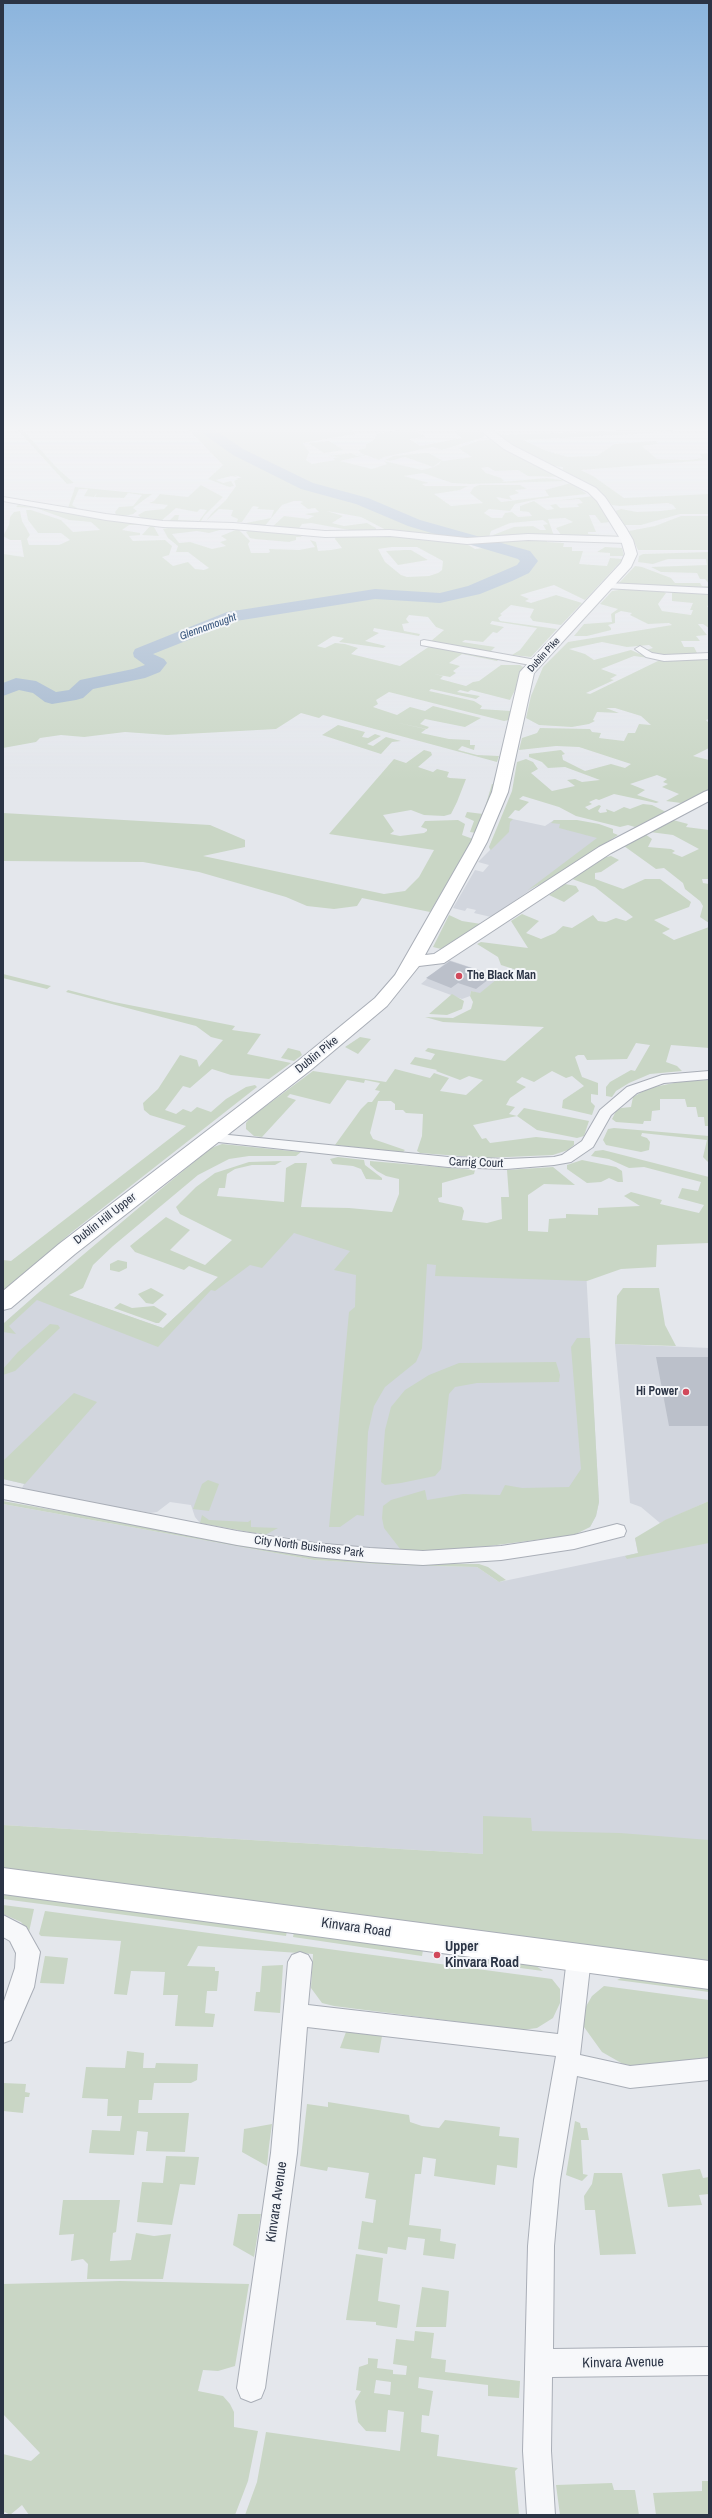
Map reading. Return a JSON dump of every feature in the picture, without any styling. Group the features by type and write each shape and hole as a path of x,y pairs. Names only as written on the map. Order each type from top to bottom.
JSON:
{"street":[{"name":"Dublin Pike","path":"209,1137 305,1065 381,1002 402,978 482,837 500,792 518,704 528,672 608,586 631,558 628,546"},
{"path":"608,586 709,591"},
{"path":"424,643 536,663"},
{"path":"640,649 649,655 664,658 709,656"},
{"path":"413,961 438,958 605,850 709,795"},
{"name":"Carrig Court","path":"209,1137 448,1162 506,1164 554,1161 566,1159 588,1144 605,1113 632,1090 662,1079 709,1075"},
{"name":"Dublin Hill Upper","path":"3,1303 209,1137"},
{"name":"City North Business Park","path":"3,1492 237,1538 315,1550 370,1555 423,1558 501,1553 574,1542 617,1531"},
{"name":"Kinvara Road","path":"3,1881 709,1975"},
{"path":"3,1925 18,1934 28,1952 27,1968 22,1987 3,2032"},
{"path":"541,2515 537,2451 541,2246 547,2180 568,2054 579,1958"},
{"name":"Kinvara Avenue","path":"251,2388 284,2153 300,1962"},
{"path":"296,2014 568,2054 589,2069 630,2076 667,2075 709,2069"},
{"name":"Kinvara Avenue","path":"538,2362 572,2364 709,2361"}],"shaded area":[{"path":"503,817 545,826 554,820 610,835 491,917 474,913 476,910 467,908 465,911 453,908 475,870 483,872 489,865 478,862 490,850 489,847"},
{"name":"The Black Man","path":"449,960 491,974 486,978 496,981 480,994 471,991 470,996 462,999 421,984"},
{"path":"300,1213 391,1225 586,1270 599,1502 596,1516 590,1527 489,1546 419,1551 346,1547 200,1523 195,1517 191,1505 170,1502 157,1512 150,1513 21,1490 24,1484 3,1479 3,1324 13,1315 45,1287 163,1328 219,1276"},
{"path":"615,1344 709,1348 709,1501 660,1523 641,1507 630,1503"},
{"path":"3,1504 314,1560 394,1565 477,1567 499,1582 638,1553 635,1538 709,1524 709,1848 483,1843 483,1854 3,1825"}],"green space":[{"path":"22,546 171,546 169,555 162,557 173,566 188,562 195,569 204,570 209,568 188,552 176,552 177,546 201,546 212,549 225,546 249,546 251,553 268,553 270,552 269,549 299,550 315,547 314,546 317,546 318,551 342,548 340,546 469,546 475,549 483,548 484,546 563,546 563,547 572,547 572,551 583,551 579,564 607,566 610,558 623,559 585,600 554,585 520,595 529,599 525,601 531,603 556,595 582,603 561,625 533,621 530,617 534,609 511,605 500,614 502,615 498,618 500,621 557,629 531,657 512,655 520,650 537,628 492,621 490,624 504,627 497,633 493,632 483,642 465,640 462,642 495,647 490,652 431,641 444,630 436,627 428,617 409,615 406,619 409,623 402,624 404,631 420,634 419,636 374,628 373,631 379,633 365,641 386,646 383,648 339,642 344,638 333,636 317,646 325,648 335,643 345,644 358,648 351,654 400,666 430,646 499,659 497,661 462,654 449,663 460,666 453,671 456,673 450,677 434,674 443,676 440,679 466,686 473,682 479,681 501,665 520,665 523,667 521,678 510,700 471,690 468,692 460,690 457,692 480,696 476,699 431,689 429,691 474,701 482,706 480,709 511,711 509,720 504,721 389,692 376,700 378,704 373,707 397,715 410,707 425,711 433,706 481,718 465,727 425,719 420,724 429,727 427,729 394,722 426,729 421,733 449,739 470,740 470,745 475,745 474,750 462,746 458,750 477,755 499,756 497,762 323,715 319,718 301,713 276,729 167,735 125,732 84,737 61,735 40,738 36,742 3,748 3,554 24,557","holes":["392,547 417,547 443,561 442,570 438,573 429,576 407,577 401,575 385,562 378,549"]},
{"path":"636,546 709,546 709,550 638,550"},
{"path":"605,547 622,548 624,556 610,556 610,553 597,552"},
{"path":"411,550 428,560 398,565 386,551"},
{"path":"709,552 709,584 705,579 700,579 697,573 661,572 651,567 707,565 706,559 668,559 653,564 638,562 639,556 643,554"},
{"path":"635,566 642,567 671,578 675,583 700,583 702,586 709,586 709,589 619,583"},
{"path":"625,589 664,592 666,593 658,604 662,611 691,615 693,610 690,610 693,603 672,601 672,593 709,593 709,605 707,606 709,609 709,628 703,624 698,624 707,635 696,636 700,641 681,641 684,647 694,647 697,653 675,657 652,654 646,650 653,648 649,645 627,647 602,642 569,649 585,654 594,660 631,650 649,658 634,656 601,669 617,675 610,679 614,680 586,693 590,694 660,660 709,658 709,719 706,720 709,723 709,748 693,756 709,760 709,791 681,803 666,801 679,794 662,787 668,784 663,782 667,779 657,775 630,784 645,790 637,795 659,802 656,803 614,794 589,802 592,804 585,807 589,810 599,805 601,806 598,811 600,813 607,812 606,809 614,812 624,807 630,809 643,804 652,805 666,812 635,827 628,825 620,827 576,816 559,807 523,796 519,799 529,802 519,811 515,810 508,818 513,819 510,822 509,832 491,850 489,847 512,791 517,762 526,759 533,762 538,769 531,773 552,791 575,786 567,780 575,779 582,782 600,780 565,767 548,768 542,762 529,757 529,754 561,750 565,754 562,755 563,760 585,771 611,764 625,768 631,764 579,747 556,746 519,750 522,738 537,733 540,728 590,729 592,732 601,733 599,738 624,741 628,733 635,733 639,724 651,725 641,716 615,708 606,708 619,713 597,712 593,720 595,721 589,724 572,727 539,725 526,718 531,696 543,667 568,642 672,625 669,623 648,624 630,615 632,613 621,611 615,614 615,623 608,625 611,630 587,636 574,636 584,624 612,622 611,614 618,609 600,604 612,591"},
{"path":"338,725 365,732 362,737 368,738 375,734 381,736 367,744 373,746 386,737 401,741 392,742 381,754 322,735"},
{"path":"424,750 431,752 432,755 418,767 433,772 437,769 449,772 447,777 450,778 466,779 457,802 451,814 444,816 424,815 411,810 383,815 394,831 390,834 400,836 424,833 427,829 421,827 425,821 458,820 465,824 462,835 473,839 430,912 362,898 357,906 334,909 307,906 286,897 199,872 143,862 3,861 3,813 210,825 245,840 245,847 203,856 384,894 405,891 419,877 434,850 329,834 394,759 406,763"},
{"path":"492,784 494,784 492,794 476,833 470,832 474,821 465,817 467,812 483,814"},
{"path":"554,820 577,820 599,824 613,829 613,833 618,835 551,879 528,890 597,838 559,828 560,824 551,823"},
{"path":"673,820 688,824 686,827 709,830 709,879 702,879 703,883 709,884 709,923 700,917 703,906 700,901 685,889 683,883 664,868 656,869 624,846 645,834 652,839 648,847 671,849 675,851 672,853 682,857 699,849 673,835 650,832"},
{"path":"611,856 619,860 601,872 595,873 595,879 623,889 645,879 660,879 691,902 689,907 654,920 670,929 662,933 674,940 709,927 709,1048 671,1045 666,1062 677,1066 682,1071 650,1074 629,1083 616,1091 612,1097 606,1096 606,1087 610,1082 631,1070 635,1071 650,1045 636,1043 627,1059 587,1060 584,1055 578,1055 575,1057 582,1077 598,1083 598,1095 591,1094 591,1102 595,1106 592,1115 562,1108 563,1100 584,1086 572,1076 566,1078 552,1071 534,1082 522,1077 516,1082 526,1087 510,1098 506,1105 515,1107 509,1114 517,1116 473,1125 482,1139 486,1138 490,1143 536,1137 574,1141 574,1145 568,1150 553,1155 485,1158 420,1153 417,1151 422,1136 423,1114 406,1113 403,1110 395,1110 395,1104 391,1101 378,1101 370,1133 373,1139 405,1150 403,1152 335,1145 361,1109 368,1102 372,1102 380,1091 375,1090 380,1083 365,1080 364,1083 347,1080 330,1104 290,1094 287,1097 296,1100 262,1137 254,1136 246,1129 246,1123 251,1117 313,1071 386,1082 395,1069 430,1078 434,1073 449,1078 440,1091 466,1095 483,1080 469,1076 460,1080 436,1071 437,1070 410,1064 415,1057 431,1060 435,1054 425,1051 428,1048 505,1061 544,1027 443,1022 425,1017 453,1018 471,1009 473,1002 470,996 471,991 480,993 502,975 524,981 532,975 501,965 498,957 477,944 481,942 528,948 511,921 522,914 539,921 526,933 541,939 555,933 563,926 572,928 593,915 598,921 606,922 616,918 626,921 633,917 595,887 572,879 606,857"},
{"path":"565,884 576,886 579,891 564,902 549,895"},
{"path":"449,915 462,921 481,924 441,949 433,947"},
{"path":"3,974 51,986 47,989 3,978"},
{"path":"68,990 114,1002 235,1026 232,1030 261,1034 247,1054 291,1063 269,1079 231,1075 212,1069 190,1088 183,1086 165,1110 176,1114 183,1109 191,1112 197,1107 211,1112 226,1099 246,1087 255,1085 257,1087 72,1232 3,1292 3,1260 11,1261 186,1126 150,1115 144,1110 143,1103 158,1089 180,1055 197,1060 199,1067 223,1040 211,1037 196,1026 66,992"},
{"path":"452,994 464,1001 462,1009 447,1015 429,1014"},
{"path":"360,1037 371,1039 358,1054 345,1047"},
{"path":"288,1048 300,1051 302,1055 294,1061 281,1058"},
{"path":"709,1080 709,1126 705,1126 704,1117 698,1117 696,1107 687,1107 685,1099 660,1099 660,1110 652,1111 651,1121 644,1121 643,1124 616,1122 612,1119 616,1111 621,1108 631,1107 633,1097 649,1088 684,1081"},
{"path":"524,1108 589,1121 584,1136 577,1138 537,1130 517,1116"},
{"path":"614,1128 709,1136 709,1163 703,1157 707,1140 642,1133 641,1136 647,1138 650,1142 649,1150 641,1152 606,1145 603,1140 608,1129"},
{"path":"222,1144 301,1152 296,1156 249,1156 229,1159 198,1175 113,1246 93,1265 83,1288 69,1295 163,1328 218,1277 189,1266 184,1270 135,1252 130,1246 166,1217 190,1230 170,1250 205,1265 232,1240 180,1214 176,1207 196,1187 215,1173 249,1162 282,1161 275,1165 252,1165 235,1169 227,1174 225,1188 219,1188 217,1196 284,1202 286,1168 295,1163 307,1163 301,1207 349,1208 392,1212 399,1194 399,1179 386,1176 377,1171 370,1165 370,1161 475,1170 474,1174 442,1183 442,1197 438,1198 439,1202 462,1207 464,1211 462,1220 487,1223 502,1219 501,1197 509,1197 507,1170 553,1167 575,1185 544,1184 528,1195 528,1231 548,1232 549,1219 566,1218 566,1214 598,1215 598,1208 640,1206 624,1196 631,1192 662,1200 660,1204 699,1213 704,1205 678,1198 682,1188 698,1191 701,1182 644,1167 629,1168 609,1159 591,1156 595,1151 603,1150 709,1177 709,1243 657,1245 656,1267 621,1269 587,1281 435,1276 436,1265 427,1264 422,1348 416,1362 385,1387 374,1406 368,1432 364,1516 357,1515 340,1527 329,1527 349,1312 355,1307 356,1275 334,1270 350,1251 294,1233 262,1268 250,1265 215,1291 211,1290 158,1347 37,1300 9,1326 16,1334 3,1332 3,1324 45,1287 211,1148"},
{"path":"338,1157 364,1160 365,1165 382,1178 382,1180 366,1179 361,1169 353,1166 333,1164 330,1159"},
{"path":"582,1160 616,1167 622,1171 623,1182 618,1182 609,1178 601,1182 587,1183 567,1169 567,1165"},
{"path":"118,1260 127,1262 127,1268 119,1272 110,1270 110,1264"},
{"path":"151,1288 164,1295 153,1304 146,1303 138,1294"},
{"path":"623,1288 659,1288 665,1325 676,1346 615,1344 617,1296"},
{"path":"120,1303 132,1308 154,1306 167,1314 159,1323 156,1323 114,1308"},
{"path":"50,1324 58,1325 60,1328 15,1371 3,1375 3,1369 18,1352"},
{"path":"577,1338 590,1338 599,1502 596,1516 590,1527 574,1535 489,1546 419,1551 401,1550 384,1528 382,1518 383,1506 391,1500 425,1490 427,1500 463,1494 500,1495 505,1485 522,1488 569,1487 581,1469 571,1347"},
{"path":"556,1362 560,1375 559,1382 477,1383 455,1387 449,1394 441,1469 435,1476 385,1485 381,1482 385,1430 391,1407 405,1390 429,1375 459,1363"},
{"path":"74,1393 97,1402 25,1484 3,1479 3,1461"},
{"path":"208,1480 219,1484 209,1511 193,1509 202,1484"},
{"path":"3,1501 316,1557 395,1563 479,1564 488,1567 506,1580 499,1582 477,1567 394,1565 314,1560 3,1504"},
{"path":"709,1501 709,1543 627,1559 625,1556 638,1553 635,1538 665,1520"},
{"path":"202,1515 209,1520 248,1522 251,1520 251,1527 278,1528 265,1535 200,1523"},
{"path":"483,1816 531,1818 532,1831 620,1833 709,1840 709,1962 3,1869 3,1825 483,1854"},
{"path":"3,1894 287,1931 286,1936 3,1899"},
{"path":"3,1905 34,1909 29,1932 21,1922 3,1914"},
{"path":"45,1911 552,1979 560,1989 560,2003 553,2018 537,2028 522,2030 334,2006 322,2003 311,1988 313,1954 198,1946 187,1966 215,1967 215,1971 219,1971 217,1991 207,1991 205,2013 215,2014 213,2027 175,2026 178,1995 163,1995 165,1972 131,1971 127,1995 114,1994 121,1941 41,1936 39,1934"},
{"path":"294,1932 423,1950 422,1956 293,1937"},
{"path":"453,1954 535,1965 543,1971 452,1959"},
{"path":"45,1956 68,1958 64,1984 40,1983"},
{"path":"283,1965 280,2013 254,2011 256,1992 260,1992 262,1966"},
{"path":"623,1977 709,1988 709,1992 617,1980"},
{"path":"604,1986 709,2000 709,2057 641,2067 623,2064 602,2052 584,2027 584,2010 592,1996"},
{"path":"346,2032 382,2036 379,2053 340,2048"},
{"path":"127,2051 144,2053 143,2068 155,2068 156,2063 198,2064 197,2080 191,2083 154,2083 152,2100 139,2100 138,2113 189,2113 185,2152 146,2151 148,2132 137,2131 134,2155 89,2153 92,2130 120,2131 122,2116 107,2116 108,2099 82,2098 86,2067 125,2068"},
{"path":"3,2083 26,2084 25,2092 30,2093 29,2097 25,2097 23,2113 3,2111"},
{"path":"328,2102 409,2115 410,2122 422,2126 439,2128 445,2120 500,2127 499,2136 519,2138 517,2168 497,2165 495,2185 434,2176 436,2159 423,2157 421,2174 415,2174 409,2225 441,2229 440,2241 456,2244 454,2259 423,2255 425,2239 408,2237 406,2250 388,2247 387,2254 358,2249 362,2221 373,2223 376,2200 365,2198 369,2173 328,2167 327,2171 300,2166 307,2104 328,2107"},
{"path":"575,2121 580,2123 581,2128 587,2128 589,2140 581,2140 583,2174 588,2175 582,2181 566,2175"},
{"path":"272,2124 267,2166 242,2152 244,2129"},
{"path":"166,2156 199,2157 195,2185 180,2184 172,2225 137,2222 142,2182 163,2183"},
{"path":"700,2169 703,2178 709,2177 709,2194 699,2195 702,2205 668,2207 662,2174"},
{"path":"594,2173 622,2173 636,2254 600,2255 595,2210 585,2210 584,2196 592,2184"},
{"path":"63,2200 120,2200 116,2232 113,2233 110,2261 131,2260 136,2233 154,2236 171,2234 163,2279 87,2279 88,2264 83,2259 71,2261 74,2234 59,2235"},
{"path":"238,2214 261,2214 254,2257 233,2245"},
{"path":"356,2254 383,2258 378,2301 400,2305 397,2328 376,2325 376,2322 346,2320"},
{"path":"120,2281 249,2284 235,2366 218,2371 203,2370 198,2391 223,2396 230,2404 234,2412 234,2427 258,2431 248,2481 235,2515 29,2515 22,2505 10,2515 5,2512 3,2514 3,2454 31,2461 40,2453 3,2414 3,2284"},
{"path":"422,2287 449,2291 446,2327 416,2327"},
{"path":"415,2331 434,2333 431,2358 446,2360 445,2372 520,2381 519,2398 488,2396 488,2385 419,2377 418,2388 433,2391 429,2416 422,2415 421,2432 439,2435 437,2456 518,2468 515,2471 519,2515 245,2515 257,2482 266,2432 400,2451 404,2412 388,2410 386,2432 366,2431 358,2422 355,2401 361,2391 356,2390 359,2367 368,2364 368,2358 378,2359 377,2368 393,2370 393,2374 406,2375 407,2366 393,2364 396,2339 414,2341","holes":["376,2380 391,2382 390,2395 374,2393"]},
{"path":"702,2481 709,2481 709,2515 656,2515 653,2493 702,2491"},
{"path":"612,2483 614,2490 635,2490 639,2515 560,2515 556,2485"}],"building":[{"name":"The Black Man","path":"450,961 490,974 486,978 489,979 476,989 458,983 451,988 426,978"},
{"name":"Hi Power","path":"656,1357 709,1357 709,1426 669,1426"}],"waterway":[{"name":"Glennamought","path":"3,690 16,684 29,685 40,689 52,698 69,696 76,694 87,684 138,674 153,668 157,663 143,657 142,653 233,616 283,610 375,594 440,598 474,590 506,577 523,569 529,561 524,555 491,546"}],"place":[{"name":"The Black Man","path":"459,976"},
{"name":"Hi Power","path":"686,1392"},
{"name":"Upper Kinvara Road","path":"437,1955"}]}
